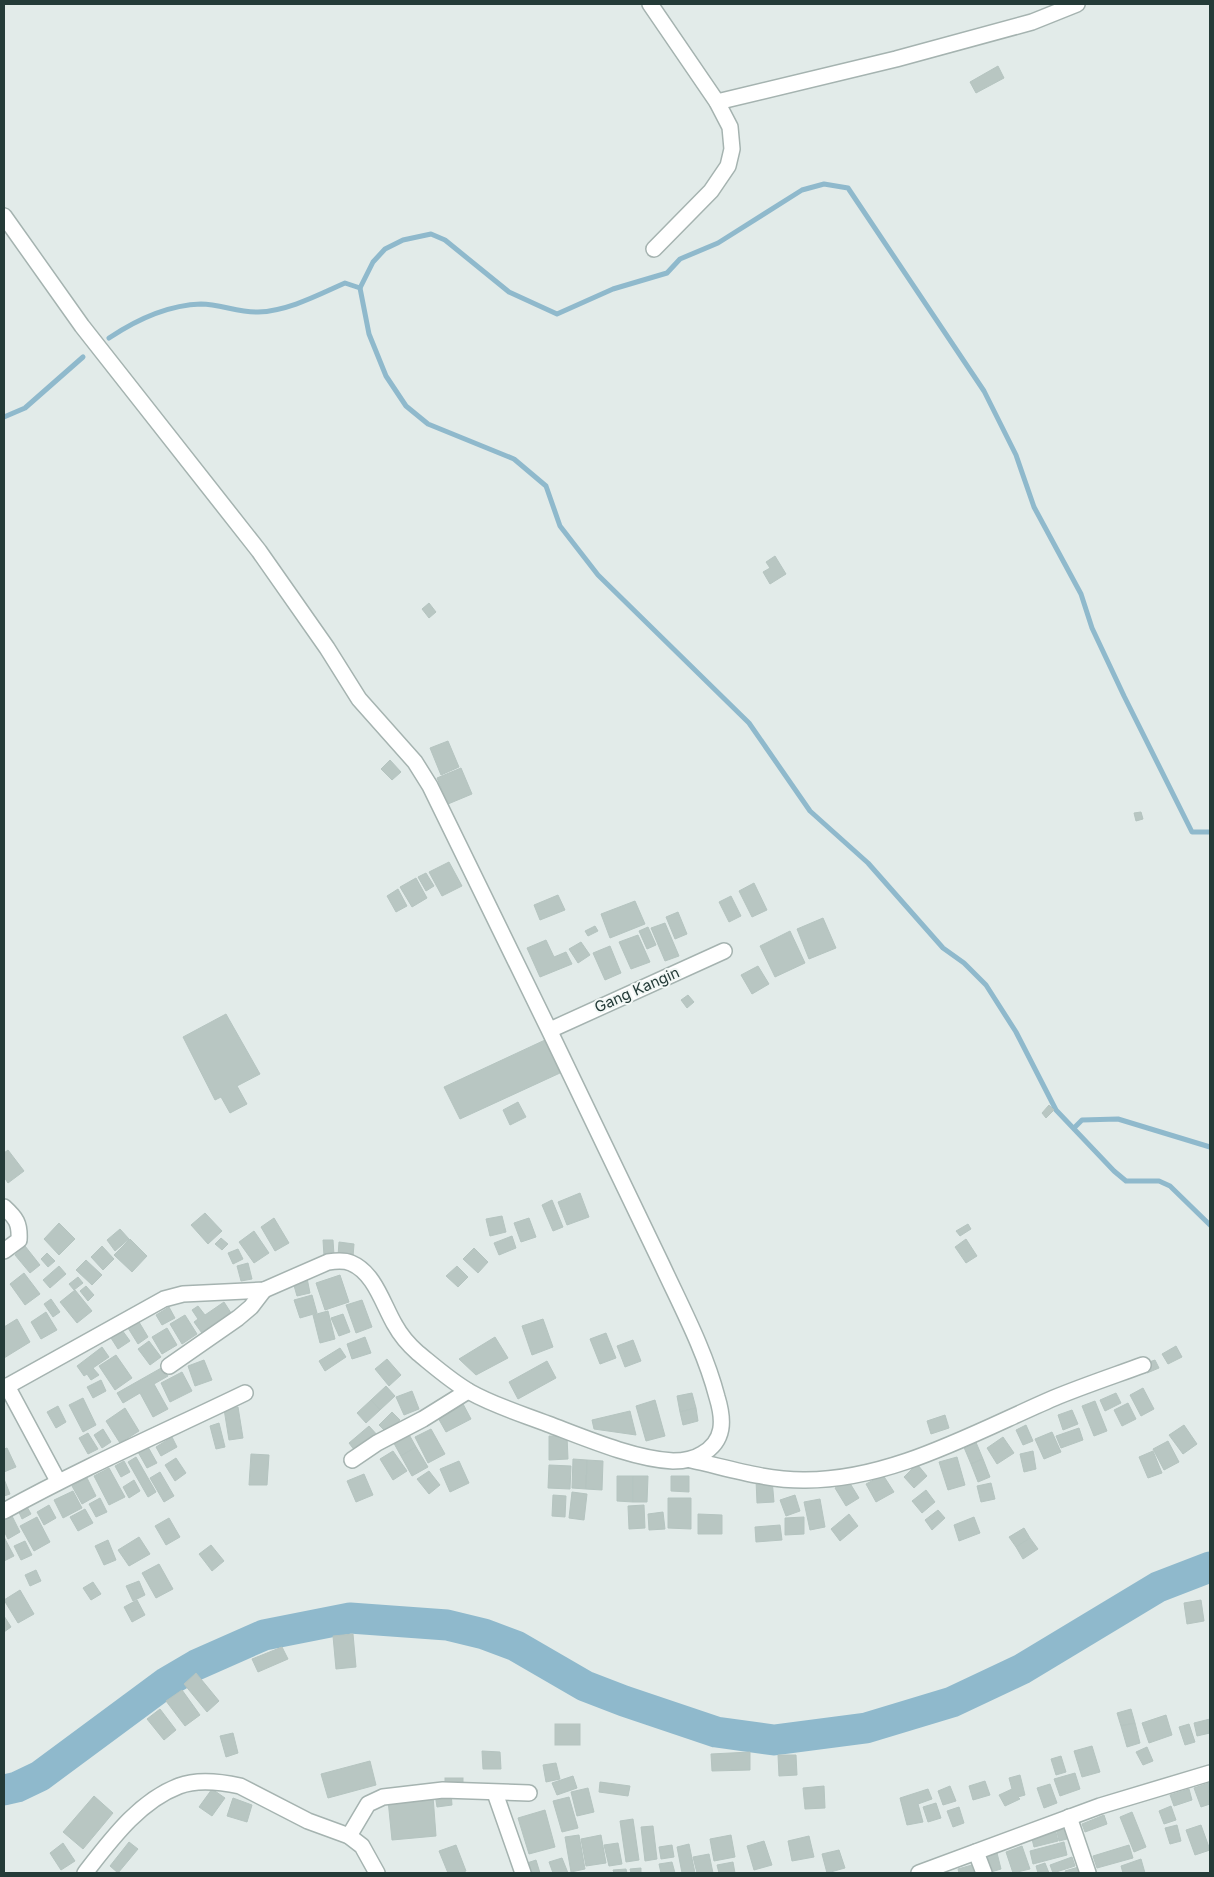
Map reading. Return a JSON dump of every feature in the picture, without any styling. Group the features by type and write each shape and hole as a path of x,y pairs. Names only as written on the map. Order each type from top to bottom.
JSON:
{"street":[{"path":"650,4 717,102 730,127 732,149 728,166 711,192 654,250"},
{"path":"717,102 896,60 1032,22 1077,4"},
{"path":"4,216 82,326 259,551 327,648 359,699 415,762 434,795 550,1030 684,1312 708,1370 722,1416 721,1432 715,1444 691,1460"},
{"name":"Gang Kangin","path":"550,1030 724,951"},
{"path":"4,1207 20,1226 19,1240 4,1252"},
{"path":"58,1481 5,1387 164,1299 183,1294 264,1290 328,1262 350,1262 367,1276 402,1336 416,1351 468,1391 495,1404 603,1445 659,1459 691,1460 765,1477 803,1480 854,1477 929,1453 1056,1397 1143,1365"},
{"path":"169,1366 238,1318 251,1307 264,1290"},
{"path":"352,1460 377,1443 423,1419 468,1391"},
{"path":"4,1511 58,1481 134,1447 245,1393"},
{"path":"919,1873 1109,1803 1210,1773"},
{"path":"85,1873 112,1838 131,1819 160,1796 188,1784 228,1784 240,1786 308,1821 349,1836 362,1846 378,1873"},
{"path":"349,1836 368,1804 383,1798 443,1790 529,1793"},
{"path":"495,1793 523,1873"},
{"path":"1070,1817 1088,1873"},
{"path":"976,1852 984,1873"}],"building":[{"path":"998,66 1004,78 976,93 970,82"},
{"path":"775,556 786,574 770,584 763,572 770,568 766,562"},
{"path":"429,603 436,612 429,618 422,609"},
{"path":"448,741 459,767 441,775 430,748"},
{"path":"390,760 401,772 392,780 381,769"},
{"path":"461,768 472,794 448,804 437,778"},
{"path":"1141,812 1143,819 1136,821 1134,813"},
{"path":"449,862 462,886 442,896 429,872"},
{"path":"426,873 434,886 426,891 418,877"},
{"path":"416,878 427,898 412,907 400,887"},
{"path":"754,883 767,910 752,917 739,891"},
{"path":"398,889 407,906 396,912 387,896"},
{"path":"558,895 565,910 540,920 534,905"},
{"path":"731,896 741,916 729,922 719,902"},
{"path":"635,901 645,924 610,938 601,914"},
{"path":"678,912 687,934 675,939 666,917"},
{"path":"823,918 836,948 809,959 797,929"},
{"path":"665,923 679,956 665,961 651,928"},
{"path":"595,926 598,931 588,936 585,931"},
{"path":"648,927 656,945 647,949 639,931"},
{"path":"790,931 805,963 775,977 760,946"},
{"path":"638,935 650,962 631,969 619,942"},
{"path":"546,940 554,957 566,952 572,964 540,977 527,948"},
{"path":"581,942 590,955 578,963 569,949"},
{"path":"610,946 621,973 605,980 593,953"},
{"path":"758,966 769,984 752,994 741,975"},
{"path":"688,995 694,1002 687,1008 681,1000"},
{"path":"226,1014 260,1074 237,1086 247,1104 230,1113 221,1097 215,1100 183,1037"},
{"path":"545,1040 560,1073 460,1119 444,1087"},
{"path":"518,1102 526,1117 510,1125 503,1110"},
{"path":"1049,1105 1054,1110 1046,1118 1042,1113"},
{"path":"8,1150 24,1171 8,1183 4,1177 4,1153"},
{"path":"580,1193 589,1217 567,1225 558,1202"},
{"path":"552,1200 563,1227 553,1231 542,1205"},
{"path":"205,1213 222,1231 208,1244 191,1225"},
{"path":"502,1216 506,1232 490,1236 486,1219"},
{"path":"274,1218 289,1243 275,1251 261,1227"},
{"path":"529,1218 536,1237 521,1242 514,1223"},
{"path":"59,1223 75,1239 59,1255 44,1239"},
{"path":"968,1224 971,1229 960,1236 956,1231"},
{"path":"120,1229 129,1239 115,1251 107,1240"},
{"path":"254,1231 269,1253 254,1263 239,1242"},
{"path":"512,1236 516,1248 499,1255 494,1243"},
{"path":"221,1238 228,1244 222,1250 215,1244"},
{"path":"130,1239 147,1256 132,1272 114,1255"},
{"path":"966,1239 977,1256 966,1263 955,1247"},
{"path":"323,1240 333,1240 334,1255 324,1256"},
{"path":"339,1242 354,1244 353,1257 338,1256"},
{"path":"25,1246 40,1265 30,1273 15,1255"},
{"path":"102,1246 114,1259 103,1270 91,1257"},
{"path":"474,1248 488,1262 478,1273 463,1259"},
{"path":"238,1249 243,1259 233,1264 228,1253"},
{"path":"47,1253 55,1261 48,1267 41,1259"},
{"path":"86,1260 102,1275 92,1285 76,1270"},
{"path":"248,1263 252,1279 241,1281 237,1266"},
{"path":"59,1266 66,1274 50,1288 43,1280"},
{"path":"457,1266 468,1277 458,1287 446,1276"},
{"path":"24,1273 40,1294 25,1305 10,1284"},
{"path":"340,1275 349,1302 325,1310 316,1283"},
{"path":"78,1277 83,1283 74,1290 69,1284"},
{"path":"307,1278 310,1293 297,1296 293,1282"},
{"path":"86,1286 94,1295 88,1301 80,1291"},
{"path":"75,1290 92,1311 77,1323 60,1302"},
{"path":"312,1295 317,1313 300,1318 294,1300"},
{"path":"51,1299 60,1312 53,1317 44,1304"},
{"path":"362,1300 372,1327 356,1333 346,1305"},
{"path":"224,1302 233,1316 204,1336 194,1322 198,1319 192,1310 198,1306 205,1315"},
{"path":"169,1307 175,1318 162,1325 156,1315"},
{"path":"328,1311 335,1339 320,1343 313,1315"},
{"path":"46,1312 57,1330 41,1339 31,1322"},
{"path":"343,1314 350,1332 339,1336 331,1318"},
{"path":"185,1315 197,1334 182,1344 170,1324"},
{"path":"17,1319 30,1342 4,1358 4,1327"},
{"path":"543,1319 553,1347 532,1355 522,1326"},
{"path":"139,1322 148,1337 138,1344 128,1328"},
{"path":"167,1328 177,1345 162,1354 152,1337"},
{"path":"122,1330 130,1341 118,1349 111,1338"},
{"path":"606,1333 616,1358 600,1364 590,1339"},
{"path":"365,1337 371,1353 352,1359 347,1344"},
{"path":"495,1337 508,1358 476,1375 459,1359"},
{"path":"633,1340 641,1361 625,1367 617,1346"},
{"path":"149,1341 161,1357 150,1365 138,1349"},
{"path":"1176,1346 1182,1357 1168,1364 1162,1354"},
{"path":"102,1347 109,1357 93,1368 99,1375 91,1380 87,1374 84,1376 77,1366"},
{"path":"340,1348 346,1357 325,1371 319,1361"},
{"path":"116,1355 132,1378 115,1390 99,1366"},
{"path":"387,1359 401,1375 389,1386 375,1369"},
{"path":"204,1360 212,1380 195,1386 188,1366"},
{"path":"1155,1360 1159,1368 1147,1373 1143,1364"},
{"path":"547,1361 556,1378 518,1399 509,1382"},
{"path":"163,1367 168,1376 154,1384 168,1409 153,1417 140,1393 123,1403 117,1393"},
{"path":"182,1372 192,1391 170,1402 161,1383"},
{"path":"101,1380 106,1391 93,1398 87,1387"},
{"path":"386,1386 395,1396 380,1410 371,1400"},
{"path":"1143,1388 1154,1409 1141,1416 1130,1395"},
{"path":"412,1391 419,1409 404,1415 396,1397"},
{"path":"692,1393 696,1408 680,1412 677,1396"},
{"path":"1116,1393 1121,1403 1105,1411 1100,1400"},
{"path":"83,1398 96,1425 83,1432 69,1405"},
{"path":"371,1400 380,1410 366,1423 357,1413"},
{"path":"655,1400 665,1436 646,1441 636,1406"},
{"path":"1095,1401 1107,1431 1094,1436 1082,1406"},
{"path":"462,1402 471,1419 446,1432 437,1416"},
{"path":"1128,1403 1136,1419 1122,1426 1114,1410"},
{"path":"58,1406 66,1422 56,1428 47,1412"},
{"path":"238,1407 243,1438 229,1440 224,1409"},
{"path":"125,1408 139,1431 120,1443 106,1421"},
{"path":"696,1408 698,1421 683,1425 680,1412"},
{"path":"1072,1410 1078,1424 1063,1430 1058,1415"},
{"path":"630,1411 636,1435 594,1429 592,1420"},
{"path":"392,1412 400,1420 387,1433 379,1425"},
{"path":"945,1415 949,1428 931,1434 927,1421"},
{"path":"219,1423 225,1447 216,1449 210,1426"},
{"path":"1026,1425 1033,1441 1023,1445 1016,1430"},
{"path":"1184,1425 1197,1444 1183,1454 1169,1435"},
{"path":"369,1426 379,1437 358,1455 349,1443"},
{"path":"1079,1428 1083,1440 1061,1448 1056,1436"},
{"path":"103,1429 111,1442 102,1448 94,1435"},
{"path":"406,1429 416,1447 401,1456 391,1438"},
{"path":"431,1429 445,1454 428,1463 415,1437"},
{"path":"1052,1432 1061,1452 1044,1459 1035,1439"},
{"path":"88,1433 98,1449 88,1454 79,1438"},
{"path":"549,1436 567,1436 568,1459 549,1460"},
{"path":"172,1437 177,1447 161,1456 156,1447"},
{"path":"1003,1437 1014,1453 997,1464 987,1448"},
{"path":"975,1440 983,1459 971,1464 963,1445"},
{"path":"1168,1441 1179,1462 1164,1470 1153,1449"},
{"path":"148,1447 157,1463 147,1468 138,1452"},
{"path":"416,1447 428,1467 412,1476 401,1456"},
{"path":"7,1448 16,1467 4,1472 4,1449"},
{"path":"393,1451 407,1471 393,1480 380,1459"},
{"path":"1033,1451 1036,1469 1024,1472 1020,1454"},
{"path":"1153,1451 1162,1473 1148,1478 1139,1457"},
{"path":"251,1454 269,1455 267,1485 249,1485"},
{"path":"136,1457 156,1492 148,1497 128,1462"},
{"path":"957,1457 965,1485 948,1490 939,1462"},
{"path":"176,1458 186,1473 175,1481 165,1465"},
{"path":"573,1459 587,1460 586,1489 572,1488"},
{"path":"983,1459 990,1477 978,1482 971,1464"},
{"path":"587,1460 603,1461 602,1490 586,1489"},
{"path":"124,1461 130,1472 121,1477 115,1466"},
{"path":"459,1461 469,1483 450,1492 440,1469"},
{"path":"917,1464 927,1476 914,1488 904,1477"},
{"path":"549,1465 571,1466 570,1489 548,1488"},
{"path":"109,1468 125,1497 109,1505 94,1476"},
{"path":"429,1471 440,1485 429,1494 417,1479"},
{"path":"160,1472 174,1496 164,1502 150,1478"},
{"path":"364,1474 373,1495 356,1502 347,1481"},
{"path":"883,1475 894,1492 876,1502 866,1484"},
{"path":"617,1476 633,1476 633,1502 617,1501"},
{"path":"633,1476 648,1476 647,1502 633,1502"},
{"path":"671,1476 689,1476 689,1492 671,1491"},
{"path":"87,1478 96,1496 82,1504 72,1486"},
{"path":"4,1479 10,1494 4,1496"},
{"path":"772,1479 774,1502 757,1503 756,1480"},
{"path":"134,1480 140,1491 129,1498 123,1487"},
{"path":"848,1480 859,1498 846,1506 835,1488"},
{"path":"991,1483 995,1499 981,1502 977,1486"},
{"path":"926,1490 935,1502 922,1513 912,1501"},
{"path":"73,1491 82,1508 63,1518 54,1500"},
{"path":"572,1492 587,1494 584,1520 569,1518"},
{"path":"553,1495 566,1496 565,1517 552,1516"},
{"path":"795,1495 800,1511 786,1516 780,1500"},
{"path":"100,1498 107,1512 96,1517 89,1504"},
{"path":"668,1498 691,1498 691,1529 668,1528"},
{"path":"820,1499 825,1527 810,1530 804,1502"},
{"path":"26,1505 31,1514 22,1519 18,1510"},
{"path":"49,1505 56,1518 44,1525 37,1512"},
{"path":"644,1505 645,1528 629,1529 628,1506"},
{"path":"85,1509 93,1523 78,1531 70,1517"},
{"path":"938,1510 945,1518 932,1530 925,1520"},
{"path":"663,1512 665,1529 649,1530 648,1514"},
{"path":"698,1514 722,1515 722,1534 698,1534"},
{"path":"849,1514 858,1526 840,1541 831,1529"},
{"path":"12,1516 20,1532 8,1539 4,1531 4,1521"},
{"path":"37,1517 50,1542 34,1551 20,1526"},
{"path":"804,1517 804,1534 785,1535 785,1518"},
{"path":"974,1517 980,1533 959,1541 954,1525"},
{"path":"169,1518 180,1537 166,1545 155,1526"},
{"path":"780,1525 782,1540 756,1542 755,1527"},
{"path":"1024,1528 1030,1538 1016,1547 1009,1537"},
{"path":"4,1537 14,1556 4,1561"},
{"path":"139,1537 150,1554 129,1566 118,1550"},
{"path":"1030,1538 1038,1549 1023,1559 1016,1547"},
{"path":"108,1540 116,1560 104,1565 95,1546"},
{"path":"25,1541 32,1555 21,1560 14,1546"},
{"path":"211,1545 224,1561 212,1571 199,1554"},
{"path":"159,1564 173,1589 156,1598 142,1573"},
{"path":"36,1570 41,1581 30,1586 25,1575"},
{"path":"139,1581 145,1595 133,1601 126,1586"},
{"path":"93,1582 101,1594 91,1600 83,1588"},
{"path":"20,1590 34,1614 18,1623 4,1600"},
{"path":"137,1600 145,1615 132,1622 124,1607"},
{"path":"1201,1600 1204,1621 1187,1624 1184,1603"},
{"path":"4,1616 11,1627 4,1632"},
{"path":"353,1634 356,1667 336,1669 333,1636"},
{"path":"282,1647 288,1659 258,1672 252,1659"},
{"path":"196,1673 219,1701 207,1712 184,1684"},
{"path":"182,1690 200,1715 185,1726 166,1701"},
{"path":"160,1709 176,1730 164,1740 147,1719"},
{"path":"1131,1709 1135,1723 1121,1726 1117,1713"},
{"path":"1166,1715 1172,1735 1149,1743 1142,1723"},
{"path":"1210,1719 1210,1733 1197,1736 1194,1723"},
{"path":"1135,1723 1140,1743 1127,1747 1121,1726"},
{"path":"555,1724 580,1724 580,1745 555,1745"},
{"path":"1189,1724 1195,1742 1185,1745 1179,1727"},
{"path":"233,1733 238,1753 226,1757 220,1736"},
{"path":"1092,1746 1100,1772 1082,1777 1074,1751"},
{"path":"1147,1747 1153,1761 1143,1765 1136,1752"},
{"path":"482,1751 500,1752 501,1769 483,1769"},
{"path":"750,1752 750,1770 712,1771 711,1754"},
{"path":"778,1755 796,1755 797,1775 779,1776"},
{"path":"1061,1756 1066,1772 1056,1775 1051,1759"},
{"path":"370,1761 376,1785 328,1798 321,1774"},
{"path":"556,1763 560,1779 546,1782 543,1765"},
{"path":"1075,1773 1080,1789 1060,1796 1054,1779"},
{"path":"1020,1775 1025,1795 1018,1797 1020,1799 1005,1806 999,1795 1012,1789 1009,1778"},
{"path":"573,1776 577,1788 557,1795 552,1783"},
{"path":"445,1778 463,1778 463,1790 445,1790"},
{"path":"985,1781 990,1795 973,1800 969,1786"},
{"path":"600,1782 630,1786 628,1796 599,1792"},
{"path":"1209,1783 1210,1804 1201,1807 1194,1788"},
{"path":"1050,1784 1057,1803 1044,1808 1037,1788"},
{"path":"824,1786 825,1808 805,1809 803,1788"},
{"path":"950,1786 956,1801 943,1805 938,1791"},
{"path":"588,1788 594,1812 577,1816 571,1792"},
{"path":"212,1789 225,1798 212,1816 199,1807"},
{"path":"928,1789 932,1799 918,1804 923,1822 907,1825 900,1798"},
{"path":"1189,1789 1192,1800 1174,1806 1170,1795"},
{"path":"451,1792 452,1805 437,1807 435,1794"},
{"path":"94,1796 113,1813 83,1849 63,1832"},
{"path":"433,1796 436,1836 392,1840 388,1800"},
{"path":"569,1797 578,1828 562,1832 553,1801"},
{"path":"233,1798 252,1805 247,1822 227,1816"},
{"path":"936,1803 941,1818 928,1822 923,1807"},
{"path":"1171,1806 1176,1820 1164,1824 1159,1811"},
{"path":"959,1807 964,1823 953,1827 947,1811"},
{"path":"545,1810 555,1847 529,1854 518,1818"},
{"path":"1132,1812 1146,1847 1134,1852 1120,1817"},
{"path":"1104,1815 1107,1824 1085,1832 1082,1824"},
{"path":"633,1819 639,1860 626,1862 620,1821"},
{"path":"1071,1824 1075,1837 1059,1841 1056,1827"},
{"path":"1177,1825 1181,1841 1170,1844 1165,1828"},
{"path":"1201,1825 1210,1850 1195,1855 1186,1830"},
{"path":"653,1826 657,1859 645,1861 641,1827"},
{"path":"1055,1828 1058,1841 1034,1847 1031,1835"},
{"path":"579,1835 585,1869 571,1872 565,1837"},
{"path":"601,1835 606,1863 586,1866 581,1839"},
{"path":"731,1835 735,1857 714,1861 710,1839"},
{"path":"809,1836 814,1857 792,1861 788,1841"},
{"path":"764,1841 772,1865 754,1870 747,1846"},
{"path":"129,1842 138,1849 118,1873 110,1866"},
{"path":"1064,1842 1067,1855 1033,1864 1030,1851"},
{"path":"63,1843 75,1861 61,1870 50,1853"},
{"path":"618,1843 622,1864 609,1866 604,1845"},
{"path":"689,1844 695,1873 682,1873 677,1847"},
{"path":"456,1845 466,1871 448,1873 439,1851"},
{"path":"672,1845 674,1857 661,1859 659,1847"},
{"path":"1129,1845 1133,1858 1097,1868 1093,1856"},
{"path":"1022,1846 1030,1869 1013,1873 1006,1852"},
{"path":"839,1850 845,1868 827,1873 822,1854"},
{"path":"997,1853 1001,1869 991,1872 987,1856"},
{"path":"709,1854 713,1873 697,1873 693,1857"},
{"path":"1072,1857 1075,1866 1053,1873 1050,1865"},
{"path":"562,1858 568,1873 553,1873 549,1862"},
{"path":"1141,1859 1145,1873 1123,1873 1121,1866"},
{"path":"536,1860 540,1873 524,1873 521,1865"},
{"path":"672,1862 675,1873 661,1873 659,1864"},
{"path":"733,1862 735,1873 719,1873 717,1865"},
{"path":"1045,1863 1049,1873 1038,1873 1036,1866"},
{"path":"972,1865 974,1873 959,1873 958,1869"},
{"path":"1082,1866 1085,1873 1066,1873 1065,1871"},
{"path":"641,1868 641,1873 631,1873 630,1869"},
{"path":"626,1869 627,1873 614,1873 613,1870"}],"waterway":[{"path":"360,288 373,262 385,249 403,240 431,234 445,240 509,292 557,314 613,289 667,273 680,259 718,243 802,190 824,184 848,188 984,391 1016,455 1034,507 1081,594 1092,628 1192,832 1210,832"},
{"path":"109,338 130,325 176,307 201,304 251,312 269,311 303,302 345,283 360,288 369,334 386,376 406,406 428,424 514,459 546,486 560,526 598,575 749,723 810,811 868,863 943,948 964,963 986,985 1016,1032 1056,1110 1114,1171 1126,1181 1159,1181 1170,1186 1210,1225"},
{"path":"4,417 25,408 83,357"},
{"path":"1074,1128 1082,1120 1118,1119 1210,1147"},
{"path":"4,1790 17,1787 40,1776 167,1682 196,1665 264,1635 350,1618 447,1625 484,1634 516,1646 585,1686 624,1701 716,1732 774,1740 866,1728 952,1702 1022,1669 1158,1587 1210,1567"}]}
